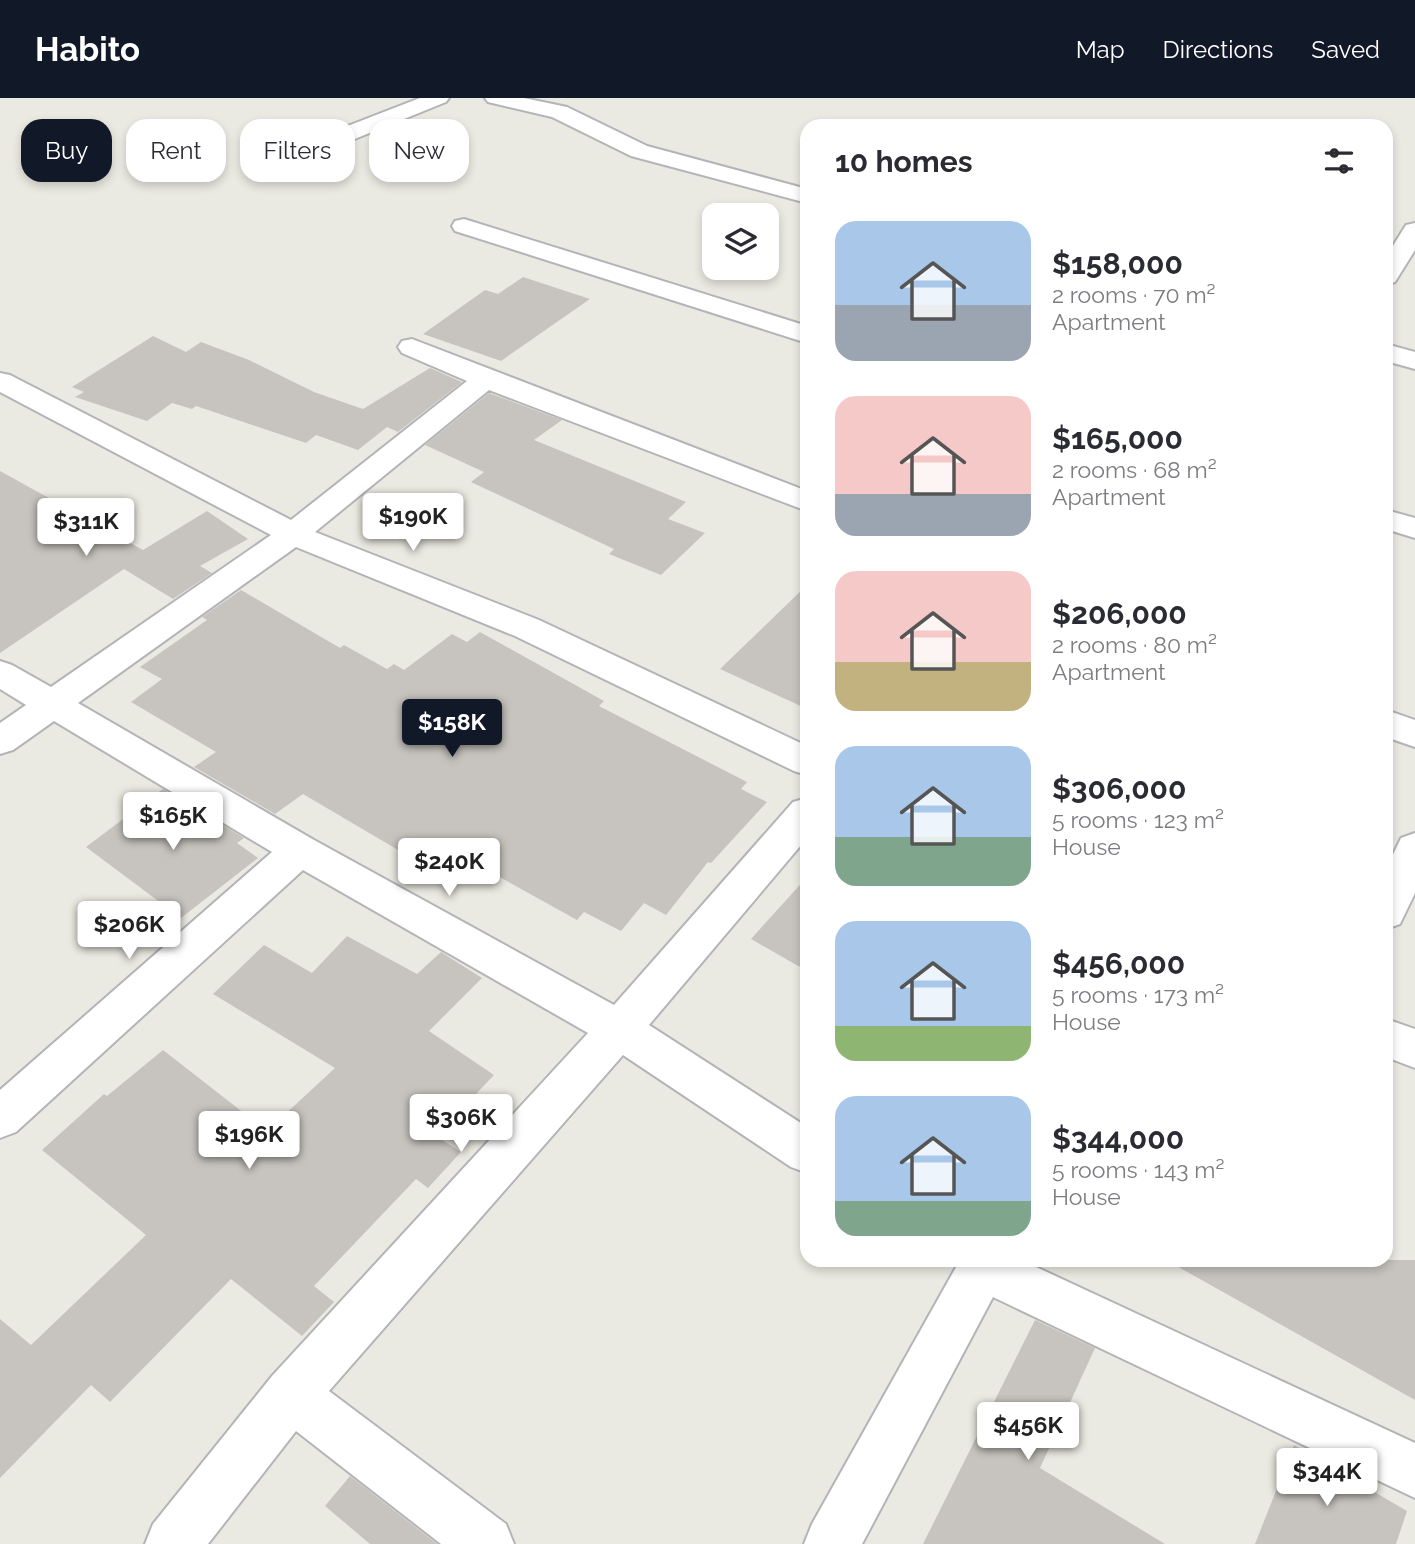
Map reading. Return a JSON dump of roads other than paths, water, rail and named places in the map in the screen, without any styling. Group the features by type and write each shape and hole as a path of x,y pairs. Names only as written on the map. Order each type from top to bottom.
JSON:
{"street":[{"path":"355,131 439,98"},
{"path":"495,98 559,112 639,151 800,194"},
{"path":"464,226 800,333"},
{"path":"1393,266 1415,230"},
{"path":"412,347 486,379 800,499"},
{"path":"1393,354 1415,361"},
{"path":"0,741 293,534 486,379"},
{"path":"0,381 293,534 527,628 800,759"},
{"path":"1393,521 1415,528"},
{"path":"0,673 300,850 619,1029 800,1147"},
{"path":"1393,726 1415,734"},
{"path":"173,1544 291,1395 619,1029 800,820"},
{"path":"1393,897 1415,848"},
{"path":"0,1118 300,850"},
{"path":"1393,1040 1415,1049"},
{"path":"832,1544 975,1267"},
{"path":"983,1267 1415,1471"},
{"path":"291,1395 486,1544"}]}
